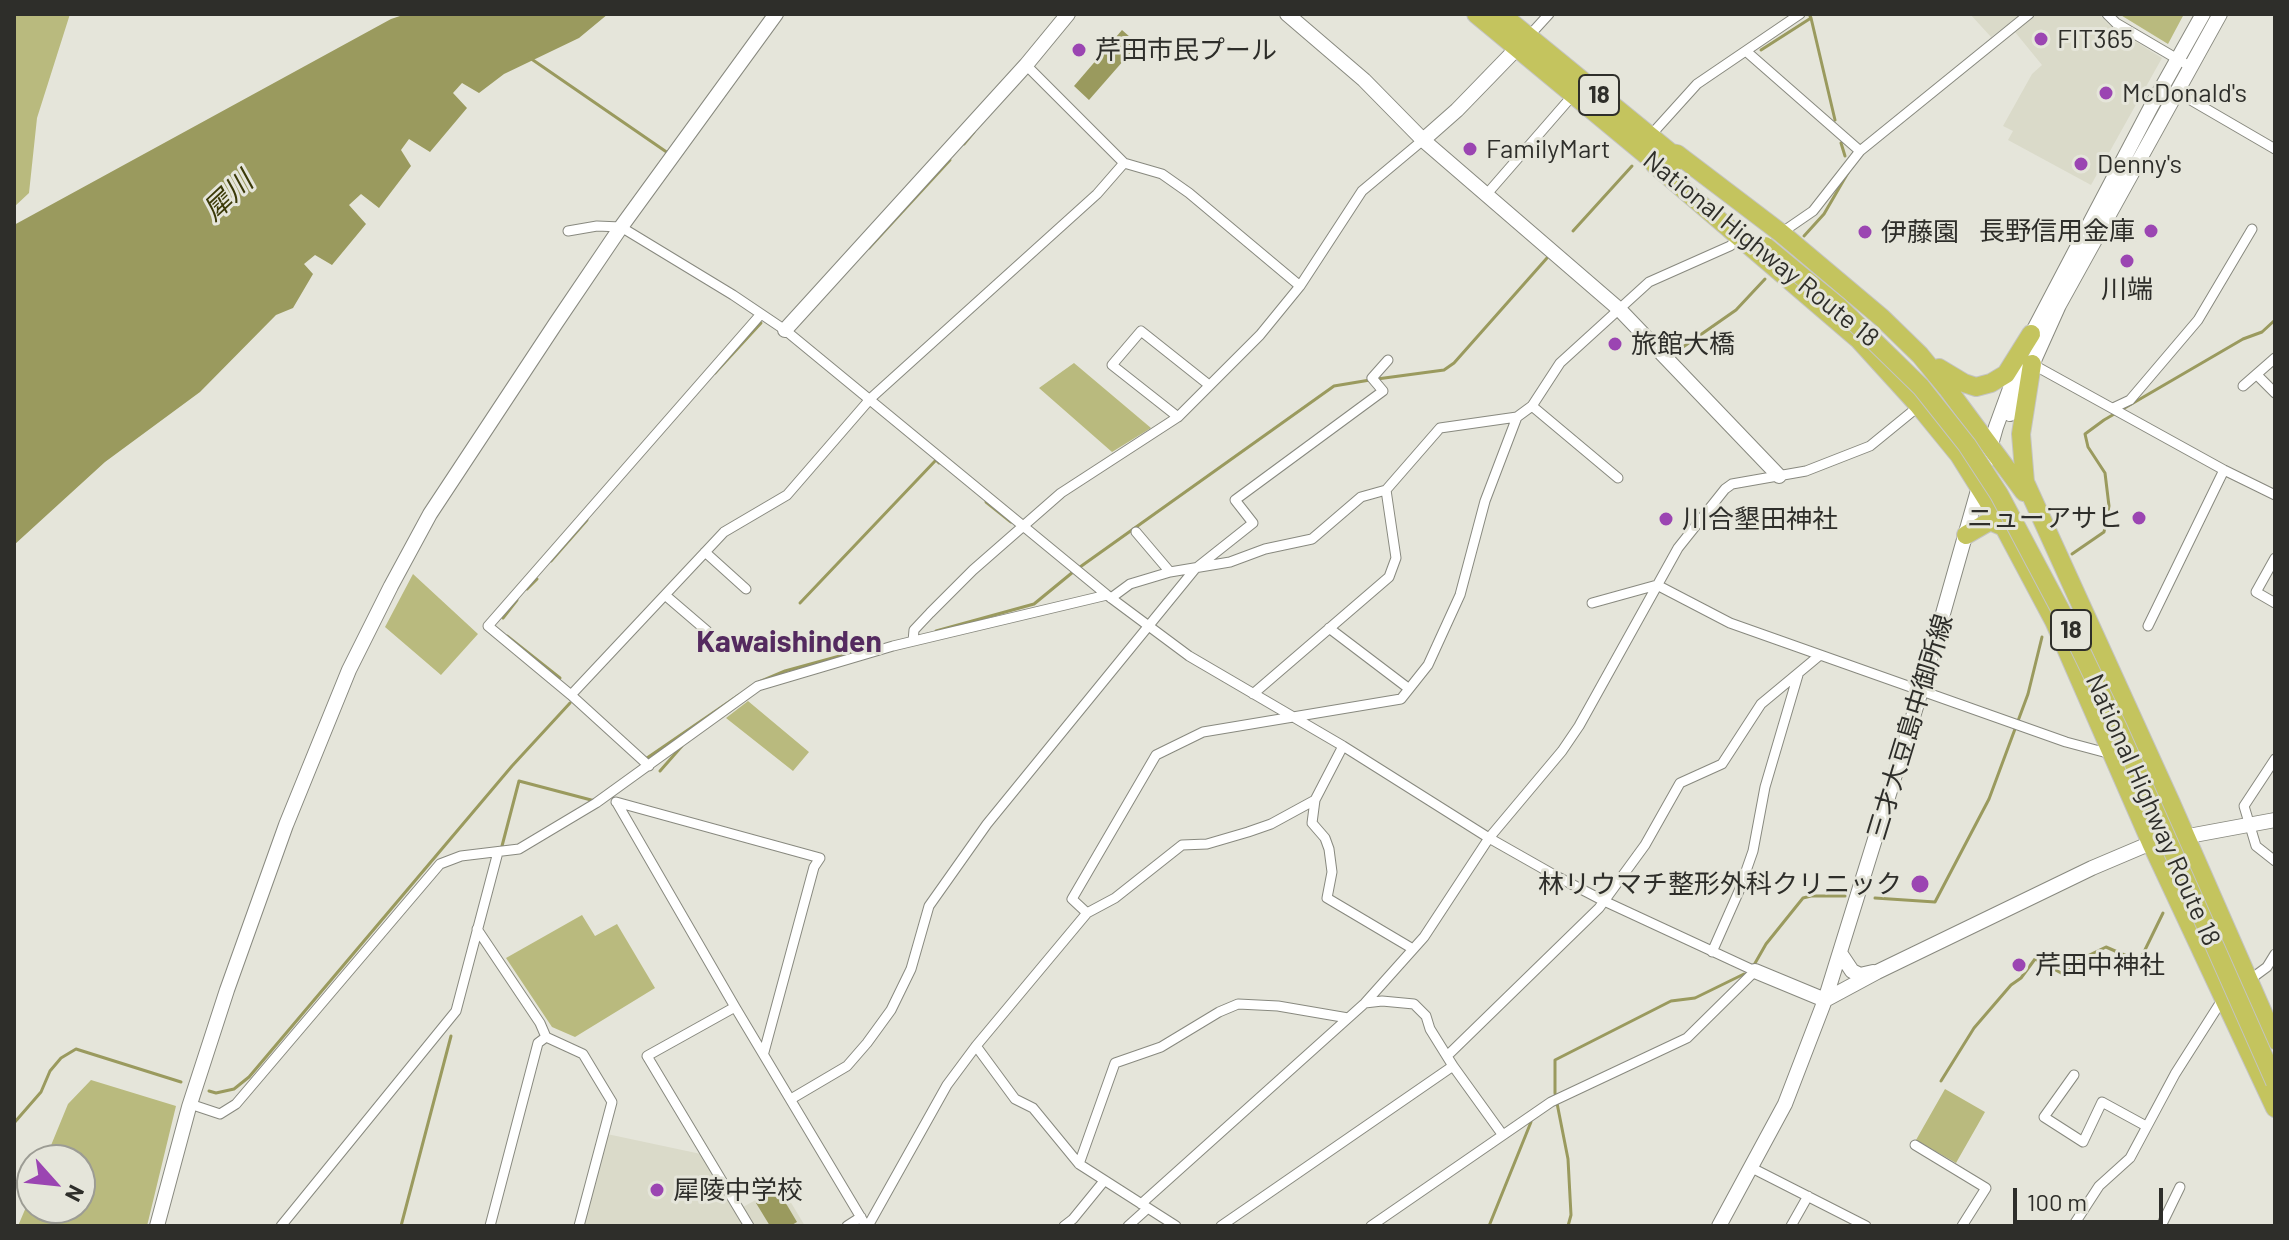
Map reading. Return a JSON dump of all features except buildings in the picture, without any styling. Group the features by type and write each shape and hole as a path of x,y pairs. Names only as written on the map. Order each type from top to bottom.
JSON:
{"highway":[{"name":"National Highway Route 18","path":"1476,14 1522,43 1650,136 1845,301 1926,382 1973,440 2004,489 2074,621 2275,1063"},
{"name":"National Highway Route 18","path":"1501,14 1522,43 1573,95 1651,159 1772,239 1921,387 1967,445 1999,494 2069,626 2118,728 2275,1082"},
{"name":"18","path":"1651,159 1859,340 1959,455 2004,527 2054,621 2151,843 2275,1108"},
{"name":"18","path":"1772,239 1842,283 1920,355 1948,374 1976,387 2006,374 2031,334"},
{"name":"18","path":"1920,355 1994,449 2038,513"},
{"name":"18","path":"2032,364 2021,434 2025,482 2275,1040"},
{"path":"1966,535 1990,521 2004,527"}],"street":[{"path":"157,1226 190,1104 227,990 286,825 349,670 430,514 621,227 776,14"},
{"path":"785,330 1026,65 1068,14"},
{"path":"1287,14 1364,80 1423,140 1620,310 1779,476"},
{"path":"913,641 914,630 973,570 1061,493 1178,417 1260,335 1300,286 1362,191 1457,110 1549,14"},
{"path":"1650,136 1697,84 1800,14"},
{"path":"1772,239 1813,211 1860,151 2029,14"},
{"path":"2107,14 2116,23 2184,63"},
{"name":"三才大豆島中御所線","path":"1719,1226 1785,1104 1825,1000 1921,691 1979,488 1994,449 2059,305 2177,92 2184,63 2203,14"},
{"name":"三才大豆島中御所線","path":"1994,449 2008,391 2031,334 2184,63 2220,14"},
{"path":"1747,52 1860,151"},
{"path":"1026,65 1124,163 1162,174 1300,286"},
{"path":"2177,92 2275,149"},
{"path":"1486,195 1573,95"},
{"path":"571,695 724,532 787,495 871,398 1097,194 1124,163"},
{"path":"568,231 597,226 621,227 785,330 1109,597 1224,679 1343,746 1489,838 1604,901 1825,1000 2092,868 2151,843 2275,820"},
{"path":"2119,411 2198,320 2252,229"},
{"path":"190,1104 220,1114 236,1104 436,861 519,849 598,801 758,686 913,641 1109,597 1130,584 1170,572 1195,569 1312,539 1361,497 1386,490 1440,428 1517,417 1532,406 1560,363 1649,282 1730,246 1741,237"},
{"path":"649,766 488,626 761,314"},
{"path":"1178,417 1112,365 1141,331 1209,385"},
{"path":"2243,386 2275,358"},
{"path":"791,1099 847,1066 867,1043 891,1010 911,969 929,906 987,824 1195,569 1253,523 1235,500 1383,391 1374,380 1388,360"},
{"path":"2032,364 2275,495"},
{"path":"2257,375 2275,393"},
{"path":"1532,406 1618,478"},
{"path":"1128,1226 1144,1206 1365,1003 1413,949 1454,894 1489,838 1562,751 1579,726 1678,548 1725,489 1732,484 1806,471 1870,446 1919,406"},
{"path":"1087,913 1072,899 1156,755 1203,732 1401,699 1428,665 1460,595 1485,501 1517,417"},
{"path":"2148,626 2224,470"},
{"path":"1253,694 1389,577 1396,558 1386,490"},
{"path":"1136,532 1170,572"},
{"path":"705,552 746,589"},
{"path":"2275,558 2256,592 2275,603"},
{"path":"1592,603 1657,585 1730,623 2086,749 2113,754"},
{"path":"665,595 704,629"},
{"path":"1329,628 1408,688"},
{"path":"1447,1056 1560,949 1604,901 1645,845 1680,783 1722,764 1761,704 1820,655"},
{"path":"1712,952 1753,851 1765,787 1798,675"},
{"path":"1343,746 1315,800 1312,823 1325,838 1329,849 1332,872 1327,898 1413,949"},
{"path":"2275,759 2244,806 2256,846 2275,861"},
{"path":"609,792 865,1223"},
{"path":"847,1226 865,1223 947,1085 1087,913 1115,898 1182,845 1207,844 1248,832 1271,824 1315,800"},
{"path":"617,803 820,858 814,867 764,1052"},
{"path":"281,1226 456,1011 498,852"},
{"path":"477,929 540,1023 546,1037 583,1054 612,1102 579,1226"},
{"path":"1840,953 1852,971 1860,975 1877,972"},
{"path":"2248,981 2267,967 2275,954"},
{"path":"1371,1226 1555,1100 1687,1038 1755,971"},
{"path":"2073,1226 2099,1186 2130,1158 2175,1074 2224,997"},
{"path":"1365,1003 1414,1004 1426,1016 1430,1029 1453,1066 1502,1134"},
{"path":"1079,1164 1115,1063 1161,1047 1238,1004 1294,1008 1348,1018"},
{"path":"735,1007 647,1056 749,1226"},
{"path":"490,1226 538,1043 546,1037"},
{"path":"976,1046 1015,1099 1033,1108 1079,1164 1176,1226"},
{"path":"1221,1226 1453,1066"},
{"path":"2074,1075 2044,1117 2083,1142 2102,1102 2146,1126"},
{"path":"1915,1145 1986,1188 1962,1226"},
{"path":"1752,1168 1866,1226"},
{"path":"1064,1226 1104,1181"},
{"path":"2161,1226 2180,1187"},
{"path":"1791,1226 1808,1196"}],"shaded area":[{"path":"1970,14 2022,14 1991,37"},
{"path":"2037,14 2099,14 2109,25 2162,58 2091,185 2008,140 2013,131 2003,126 2032,74 2042,65 2015,32"},
{"name":"犀陵中学校","path":"607,1134 701,1154 743,1226 583,1226"},
{"path":"781,1186 805,1226 755,1226 743,1207"}],"green space":[{"path":"14,14 70,14 37,118 29,193 14,207"},
{"path":"2119,14 2184,14 2168,44"},
{"path":"1074,363 1151,428 1112,452 1039,388"},
{"path":"413,574 478,634 441,675 385,627"},
{"path":"748,701 809,752 793,771 726,718"},
{"path":"582,915 595,936 617,924 655,988 575,1037 552,1027 506,958"},
{"path":"91,1080 176,1106 147,1226 18,1226 96,1224 96,1144 52,1144 68,1104"},
{"path":"1945,1089 1985,1112 1956,1163 1916,1140"}],"water":[{"name":"犀川","path":"406,14 608,14 579,38 504,74 479,93 462,83 453,93 467,108 430,152 409,139 401,150 411,166 379,208 361,194 349,205 366,224 332,265 315,255 304,264 313,274 293,308 276,315 200,392 105,462 14,545 14,225 391,19"},
{"path":"1122,30 1138,44 1089,100 1074,86"},
{"path":"778,1190 797,1222 790,1226 770,1226 756,1203"}],"waterway":[{"path":"1761,50 1810,16"},
{"path":"1811,18 1835,120"},
{"path":"530,58 668,153"},
{"path":"964,144 974,132"},
{"path":"1841,143 1845,156"},
{"path":"869,248 950,160"},
{"path":"1573,231 1632,166"},
{"path":"1804,236 1824,214 1849,171"},
{"path":"1377,379 1444,370 1454,363 1547,258"},
{"path":"1673,354 1736,310 1765,279"},
{"path":"2072,554 2104,532 2109,506 2105,473 2088,447 2085,434 2243,339 2262,332 2275,320"},
{"path":"715,373 761,323"},
{"path":"1080,567 1334,386 1370,380"},
{"path":"800,603 936,460 939,463"},
{"path":"986,502 1011,522"},
{"path":"551,561 587,520"},
{"path":"936,631 1034,604 1073,572"},
{"path":"527,589 537,579"},
{"path":"503,618 517,600"},
{"path":"507,636 560,678"},
{"path":"1875,898 1935,902 1989,799 2028,694 2042,637"},
{"path":"759,682 785,671 858,651"},
{"path":"647,758 739,695"},
{"path":"209,1091 216,1093 234,1089 249,1077 512,766 570,703"},
{"path":"660,771 682,746"},
{"path":"502,846 519,781 595,801"},
{"path":"1754,965 1766,944 1803,898 1845,896"},
{"path":"1941,1081 1974,1028 2035,959 2063,974 2079,960 2106,947 2129,957 2141,958 2163,913"},
{"path":"1568,1226 1571,1215 1568,1159 1555,1093 1555,1060 1671,1001 1695,998 1744,974"},
{"path":"401,1226 451,1036"},
{"path":"14,1123 41,1092 50,1071 61,1058 76,1049 181,1082"},
{"path":"1489,1226 1531,1122"}],"place":[{"name":"FIT365","path":"2041,39"},
{"name":"芹田市民プール","path":"1079,50"},
{"name":"McDonald's","path":"2106,93"},
{"name":"FamilyMart","path":"1470,149"},
{"name":"Denny's","path":"2081,164"},
{"name":"長野信用金庫","path":"2151,231"},
{"name":"伊藤園","path":"1865,232"},
{"name":"川端","path":"2127,261"},
{"name":"旅館大橋","path":"1615,344"},
{"name":"ニューアサヒ","path":"2139,518"},
{"name":"川合墾田神社","path":"1666,519"},
{"name":"林リウマチ整形外科クリニック","path":"1920,884"},
{"name":"芹田中神社","path":"2019,965"},
{"name":"犀陵中学校","path":"657,1190"}],"district":[{"name":"Kawaishinden","path":"789,642"}]}
